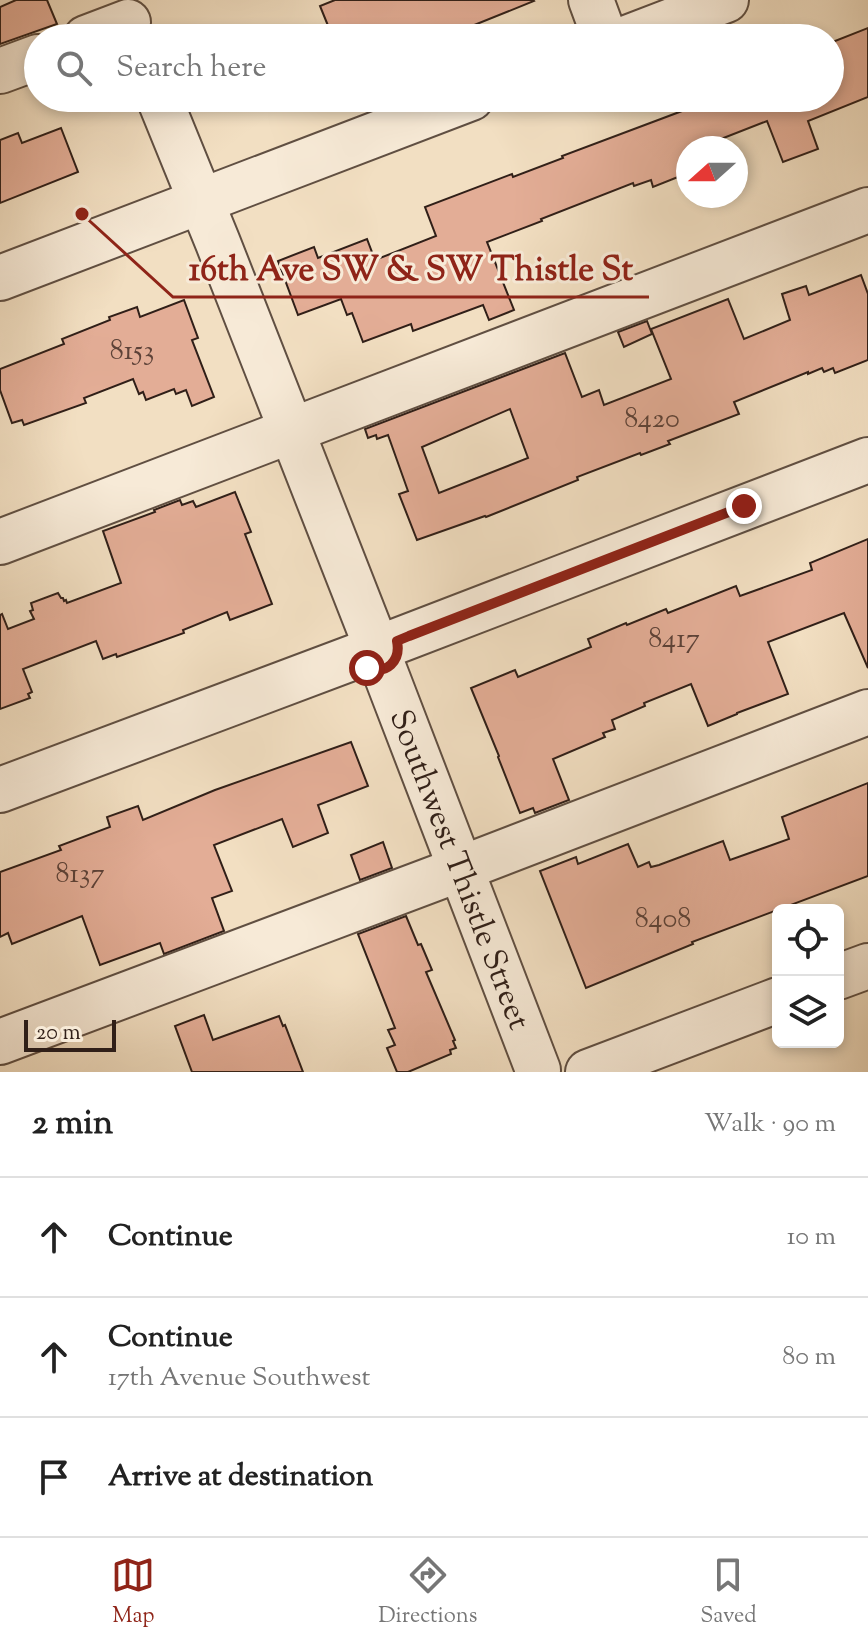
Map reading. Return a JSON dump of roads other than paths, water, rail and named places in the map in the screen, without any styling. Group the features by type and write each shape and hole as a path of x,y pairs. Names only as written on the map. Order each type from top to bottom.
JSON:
{"street":[{"path":"591,0 600,24"},
{"path":"663,24 726,0"},
{"path":"0,71 24,62"},
{"name":"Southwest Thistle Street","path":"165,112 377,649 460,869 543,1071"},
{"path":"0,278 434,112"},
{"path":"0,542 868,210"},
{"path":"0,790 868,460"},
{"path":"0,1042 868,712"},
{"path":"841,976 868,966"},
{"path":"588,1072 772,1002"}],"place":[{"name":"16th Ave SW & SW Thistle St","path":"82,214"}]}
